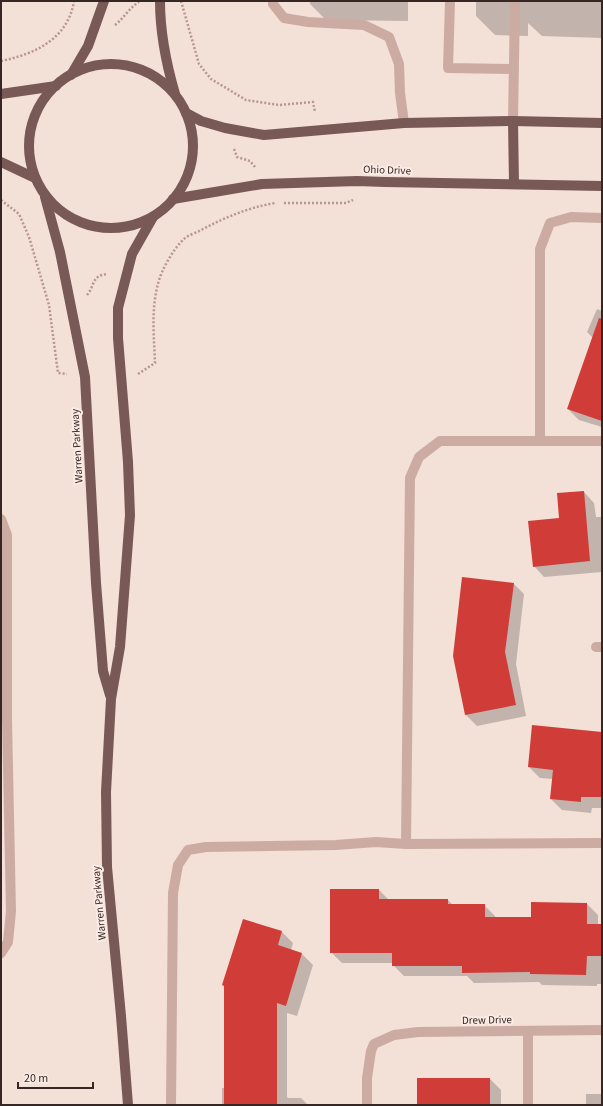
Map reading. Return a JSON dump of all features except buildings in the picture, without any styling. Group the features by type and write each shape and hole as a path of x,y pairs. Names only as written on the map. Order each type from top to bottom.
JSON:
{"main road":[{"path":"71,75 88,46 104,1"},
{"path":"160,1 160,21 167,66 175,94 186,113 192,132 193,152 189,172 180,191 168,206 153,217 129,227 104,229 80,222 58,210 45,195 35,178 29,156 30,134 36,113 48,94 64,78 84,68 108,64 133,67 156,78 175,94"},
{"path":"1,94 56,86"},
{"path":"186,113 201,121 225,128 264,135 404,124 513,121 602,123"},
{"path":"513,121 514,184"},
{"path":"1,162 35,178"},
{"name":"Ohio Drive","path":"173,200 262,184 357,181 602,186"},
{"name":"Warren Parkway","path":"45,195 60,252 85,376 96,583 104,671 111,699"},
{"name":"Warren Parkway","path":"128,1105 107,867 106,792 111,699 120,647 130,515 123,383 118,338 118,308 132,254 153,217"}],"street":[{"path":"273,1 273,4 284,18 308,22 364,25 389,37 399,64 400,94 404,124"},
{"path":"450,1 448,68 514,69"},
{"path":"513,121 515,1"},
{"path":"540,441 540,249 550,223 572,217 602,218"},
{"path":"406,844 410,478 419,457 440,441 602,441"},
{"path":"1,519 7,535 4,720 11,911 8,942 1,953"},
{"path":"171,1105 174,893 178,865 188,850 206,847 336,845 376,842 406,844 602,843"},
{"name":"Drew Drive","path":"367,1105 367,1078 371,1051 374,1044 394,1035 418,1032 602,1030"},
{"path":"528,1031 528,1105"}],"path":[{"path":"1,61 37,50 47,45 60,32 72,11 74,1"},
{"path":"181,1 199,64 211,79 242,96 246,100 279,105 313,102 320,130"},
{"path":"108,26 115,25 124,18 131,7 139,2"},
{"path":"234,149 237,157 250,161 257,170"},
{"path":"123,383 155,363 154,310 157,286 160,276 168,261 185,238 220,220 250,208 277,203 346,203 357,199 357,181"},
{"path":"1,200 19,214 29,237 49,305 58,373 85,376"},
{"path":"85,297 89,294 93,281 101,274 108,274"}]}
